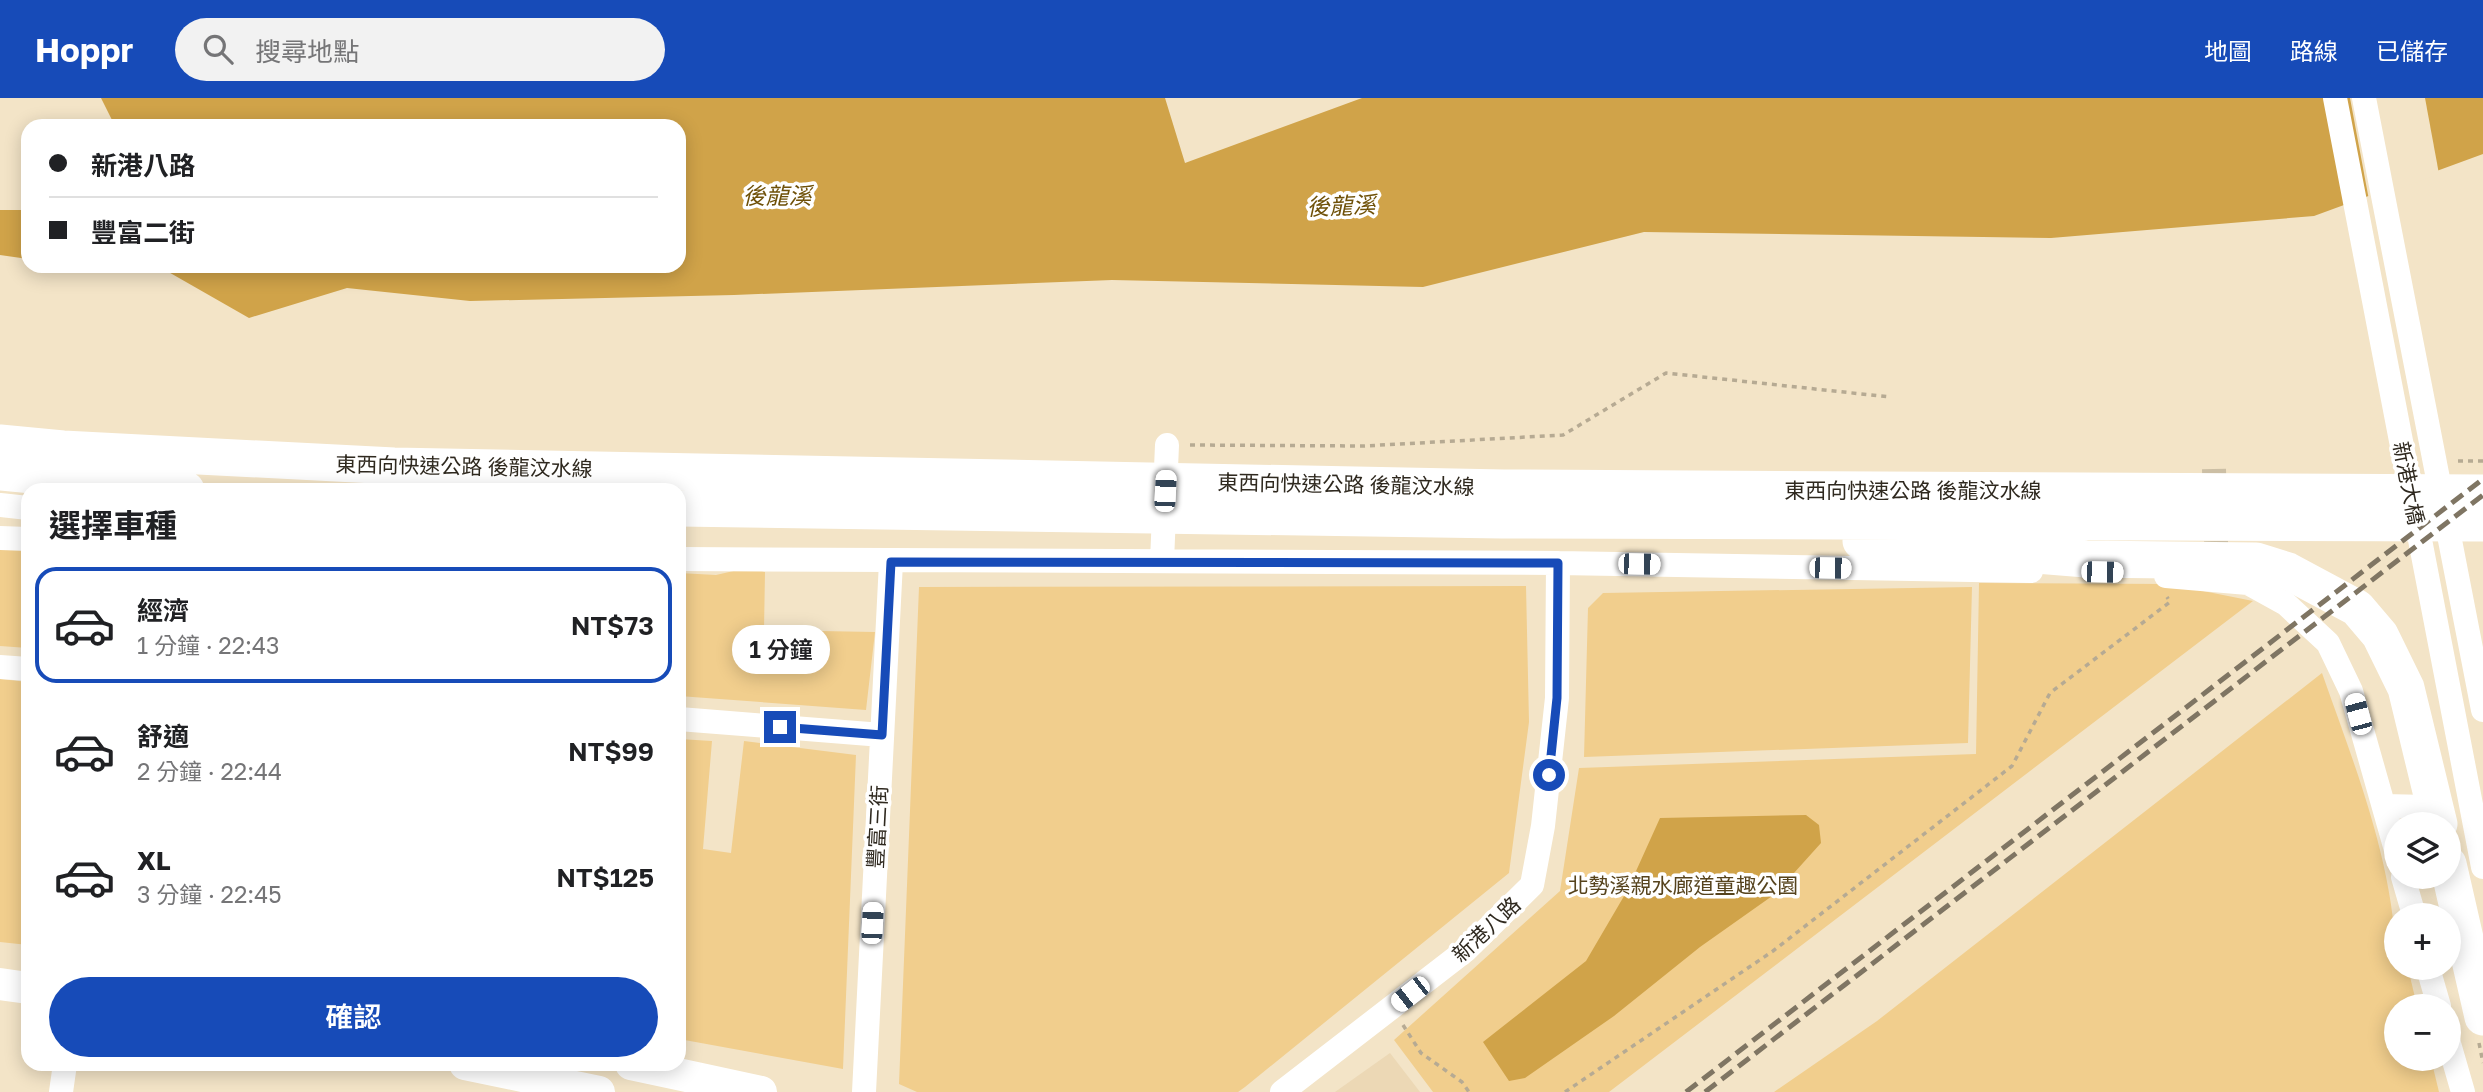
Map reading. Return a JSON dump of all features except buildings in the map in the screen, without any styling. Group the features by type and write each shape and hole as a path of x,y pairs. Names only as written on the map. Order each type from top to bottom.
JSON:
{"highway":[{"path":"0,421 40,427 250,443 394,466"},
{"name":"東西向快速公路 後龍汶水線","path":"0,443 63,449 394,466 1503,504 1574,519 2483,523"},
{"path":"0,472 114,483"},
{"name":"東西向快速公路 後龍汶水線","path":"686,508 1503,504 2483,493"},
{"path":"0,494 21,497"},
{"path":"1574,519 2086,559 2256,561 2288,571 2357,608 2380,635 2406,688 2432,812"},
{"path":"2454,889 2483,1017"}],"main road":[{"path":"498,1071 598,1092"},
{"path":"664,1071 761,1092"}],"street":[{"name":"新港大橋","path":"2335,98 2483,867"},
{"name":"新港大橋","path":"2364,98 2483,709"},
{"path":"1162,561 1167,445"},
{"path":"0,506 21,508"},
{"path":"0,538 21,539"},
{"path":"686,552 797,560"},
{"path":"686,559 1558,563 2130,573 2248,583 2286,604 2328,643 2351,691 2386,812"},
{"name":"豐富三街","path":"864,1092 891,562"},
{"name":"新港八路","path":"1282,1092 1466,950 1532,885 1543,826 1557,698 1558,563"},
{"path":"0,667 21,669"},
{"path":"686,720 882,735"},
{"path":"2384,806 2417,812"},
{"path":"61,1092 64,1071"},
{"path":"2457,1071 2463,1092"}],"path":[{"path":"1167,445 1364,446 1563,435 1603,408 1666,373 1890,397"},
{"path":"1564,1092 1773,951 2012,766 2050,693 2169,602 2165,592"},
{"path":"1402,1024 1421,1053 1462,1082 1469,1092"}],"shaded area":[{"path":"1390,1053 1420,1092 1335,1092"}],"green space":[{"path":"0,548 21,549 21,648 0,646"},
{"path":"751,567 765,572 764,630 875,632 866,710 686,697 686,573 716,575"},
{"name":"北勢溪親水廊道童趣公園","path":"1979,583 2168,584 2253,601 1609,1092 1433,1092 1394,1040 1560,891 1579,768 1976,754"},
{"path":"1526,586 1529,722 1509,873 1245,1087 1238,1092 917,1092 899,1084 919,587"},
{"path":"1972,587 1968,743 1584,757 1588,608 1603,593"},
{"path":"2322,673 2360,781 2381,855 2384,889 2388,889 2389,893 2390,903 2384,903 2384,980 2411,980 2414,994 2384,994 2384,1071 2434,1071 2439,1092 1774,1092 1877,1021"},
{"path":"0,679 21,681 21,944 0,942"},
{"path":"686,739 712,741 703,849 731,853 744,741 856,755 843,1069 686,1040"}],"water":[{"name":"後龍溪","path":"101,98 1165,98 1185,163 1362,98 2483,98 2483,154 2314,216 2051,238 1644,232 1423,287 1112,280 734,295 470,301 347,288 249,318 170,273 686,273 686,119 112,119"},
{"path":"0,210 21,210 21,258 0,255"},
{"path":"1806,815 1819,825 1821,843 1775,894 1700,947 1614,1016 1525,1078 1509,1081 1483,1042 1586,961 1627,891 1660,818"}],"pier":[{"path":"2350,98 2425,98 2439,174 2369,200"}],"tunnel":[{"path":"2214,469 2217,576"}],"railway":[{"path":"1686,1092 2483,479"},
{"path":"1705,1092 2483,495"}],"route":[{"path":"780,727 882,735 891,562 1558,563 1557,698 1549,775"}]}
